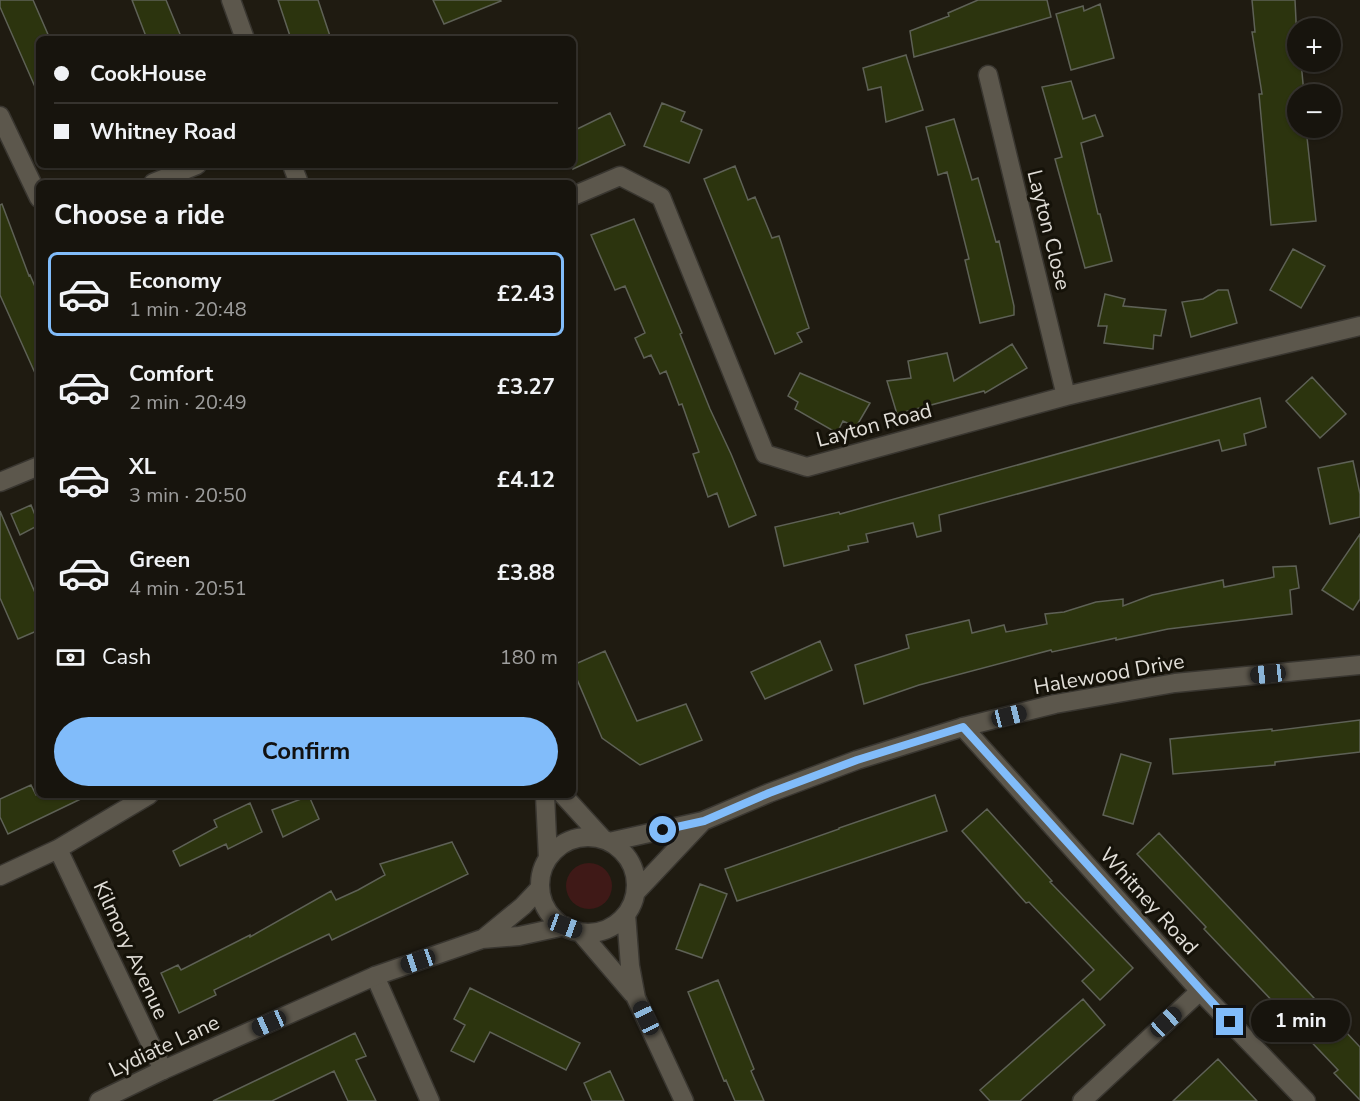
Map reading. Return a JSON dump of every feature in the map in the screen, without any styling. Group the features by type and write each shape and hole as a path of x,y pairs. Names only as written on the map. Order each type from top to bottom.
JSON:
{"street":[{"path":"231,0 245,36"},
{"name":"Layton Close","path":"988,75 1066,396"},
{"path":"0,116 36,192"},
{"path":"160,180 190,168"},
{"name":"Layton Road","path":"576,195 620,176 661,197 765,454 807,468 1066,396 1360,326"},
{"path":"0,482 36,467"},
{"name":"Halewood Drive","path":"607,841 704,821 769,793 857,760 963,727 1055,704 1175,683 1360,665"},
{"name":"Whitney Road","path":"963,727 1200,991 1305,1101"},
{"path":"0,876 58,849 144,798"},
{"path":"545,798 548,858"},
{"path":"566,798 607,841 621,850 630,862 636,877 636,892 632,904 626,914 616,923 605,930 592,933 572,929"},
{"name":"Halewood Drive","path":"636,892 704,821"},
{"path":"607,841 589,837 573,839 559,846 548,858 542,873 540,888 544,904 552,917 572,929 636,998"},
{"name":"Kilmory Avenue","path":"58,849 163,1070"},
{"name":"Lydiate Lane","path":"483,939 523,906 540,888"},
{"path":"626,914 630,966 636,998 684,1101"},
{"name":"Lydiate Lane","path":"99,1101 163,1070 375,976 483,939 572,929"},
{"path":"375,976 429,1101"},
{"path":"1082,1101 1200,991"}],"shaded area":[{"path":"589,863 605,870 612,886 605,902 589,909 573,902 566,886 573,870"}],"building":[{"path":"0,0 33,0 49,36 36,36 36,89 0,7"},
{"path":"132,0 166,0 181,36 146,36"},
{"path":"278,0 318,0 330,36 290,36"},
{"path":"433,0 500,0 501,1 444,24"},
{"path":"978,0 1047,0 1051,17 914,57 910,31 949,16 948,13"},
{"path":"1252,0 1295,0 1296,18 1287,18 1287,72 1302,72 1303,84 1287,84 1287,138 1307,138 1316,221 1271,225 1259,94 1262,94 1252,32 1255,32"},
{"path":"1100,4 1114,58 1071,70 1056,14 1083,6 1084,11"},
{"path":"906,55 923,110 886,122 881,87 868,90 863,68"},
{"path":"1071,81 1083,119 1095,115 1103,136 1081,143 1112,261 1085,268 1055,159 1062,157 1042,87"},
{"path":"662,103 685,112 681,121 702,130 689,163 644,146"},
{"path":"610,113 625,145 576,168 576,130"},
{"path":"954,119 972,180 978,178 996,242 999,241 1014,306 1014,315 980,323 965,260 969,259 947,172 938,175 926,127"},
{"path":"735,166 748,200 755,197 772,238 779,236 809,328 797,333 802,342 775,354 704,179"},
{"path":"2,204 36,289 36,375 0,295 0,205"},
{"path":"634,219 682,333 680,334 710,409 756,515 729,527 717,493 708,497 693,454 699,452 682,404 679,405 666,371 660,374 651,355 644,358 635,338 645,333 625,286 615,290 591,235"},
{"path":"1293,249 1325,266 1301,308 1270,290"},
{"path":"1218,290 1228,290 1237,323 1191,337 1182,302 1203,299"},
{"path":"1105,294 1125,299 1123,306 1166,310 1161,336 1154,335 1153,349 1104,343 1107,326 1098,326"},
{"path":"1012,344 1027,368 985,393 984,391 897,414 887,381 911,378 908,361 947,353 954,381"},
{"path":"800,373 870,403 856,427 843,421 837,433 795,409 798,402 788,396"},
{"path":"1312,377 1346,414 1320,438 1286,401"},
{"path":"1260,398 1266,427 1244,434 1246,445 1222,451 1219,440 939,515 941,531 917,537 913,523 866,534 868,542 848,546 849,550 784,566 775,527 839,512 840,514"},
{"path":"1353,461 1360,494 1360,517 1330,524 1318,468"},
{"path":"31,505 36,518 36,527 20,535 11,514"},
{"path":"0,511 36,595 36,631 18,639 0,598"},
{"path":"1360,534 1360,599 1353,610 1322,590"},
{"path":"1296,566 1299,588 1290,590 1292,614 1168,629 1052,652 1051,650 919,685 864,704 855,665 909,648 906,635 969,620 972,633 1004,625 1006,632 1047,624 1045,614 1064,612 1096,602 1123,599 1123,606 1152,595 1223,580 1224,587 1274,577 1273,567"},
{"path":"820,641 832,670 765,699 751,672"},
{"path":"605,651 637,721 686,704 702,740 640,765 602,738 576,677 576,664"},
{"path":"1360,720 1360,752 1275,762 1275,765 1173,774 1170,739 1272,729 1272,731"},
{"path":"1121,754 1151,763 1133,824 1103,815"},
{"path":"31,785 36,798 83,798 8,834 0,817 0,799"},
{"path":"935,795 947,831 737,901 725,869"},
{"path":"304,798 310,798 319,819 283,837 272,810"},
{"path":"250,803 262,832 228,849 226,844 180,866 173,851 217,827 214,820"},
{"path":"987,809 1052,881 1050,882 1133,968 1100,1000 1082,981 1094,970 1029,902 1026,903 962,831"},
{"path":"1159,833 1360,1047 1360,1100 1334,1073 1338,1070 1204,929 1206,927 1137,854"},
{"path":"452,842 468,874 332,940 329,934 279,958 214,990 216,995 179,1013 161,973 178,965 181,970 250,935 250,937 331,891 336,900 358,890 385,875 380,864"},
{"path":"700,884 727,894 702,958 676,949"},
{"path":"718,980 754,1069 751,1071 764,1101 735,1101 726,1080 724,1081 688,992"},
{"path":"470,988 580,1043 566,1070 490,1032 474,1062 451,1051 465,1025 454,1019"},
{"path":"1083,999 1105,1025 1020,1101 990,1101 980,1090"},
{"path":"355,1033 366,1056 356,1060 376,1101 348,1101 334,1071 272,1101 213,1101"},
{"path":"1218,1059 1257,1101 1173,1101"},
{"path":"610,1071 624,1101 592,1101 584,1083"}],"route":[{"path":"663,830 704,821 769,793 857,760 963,727 1230,1022"}]}
